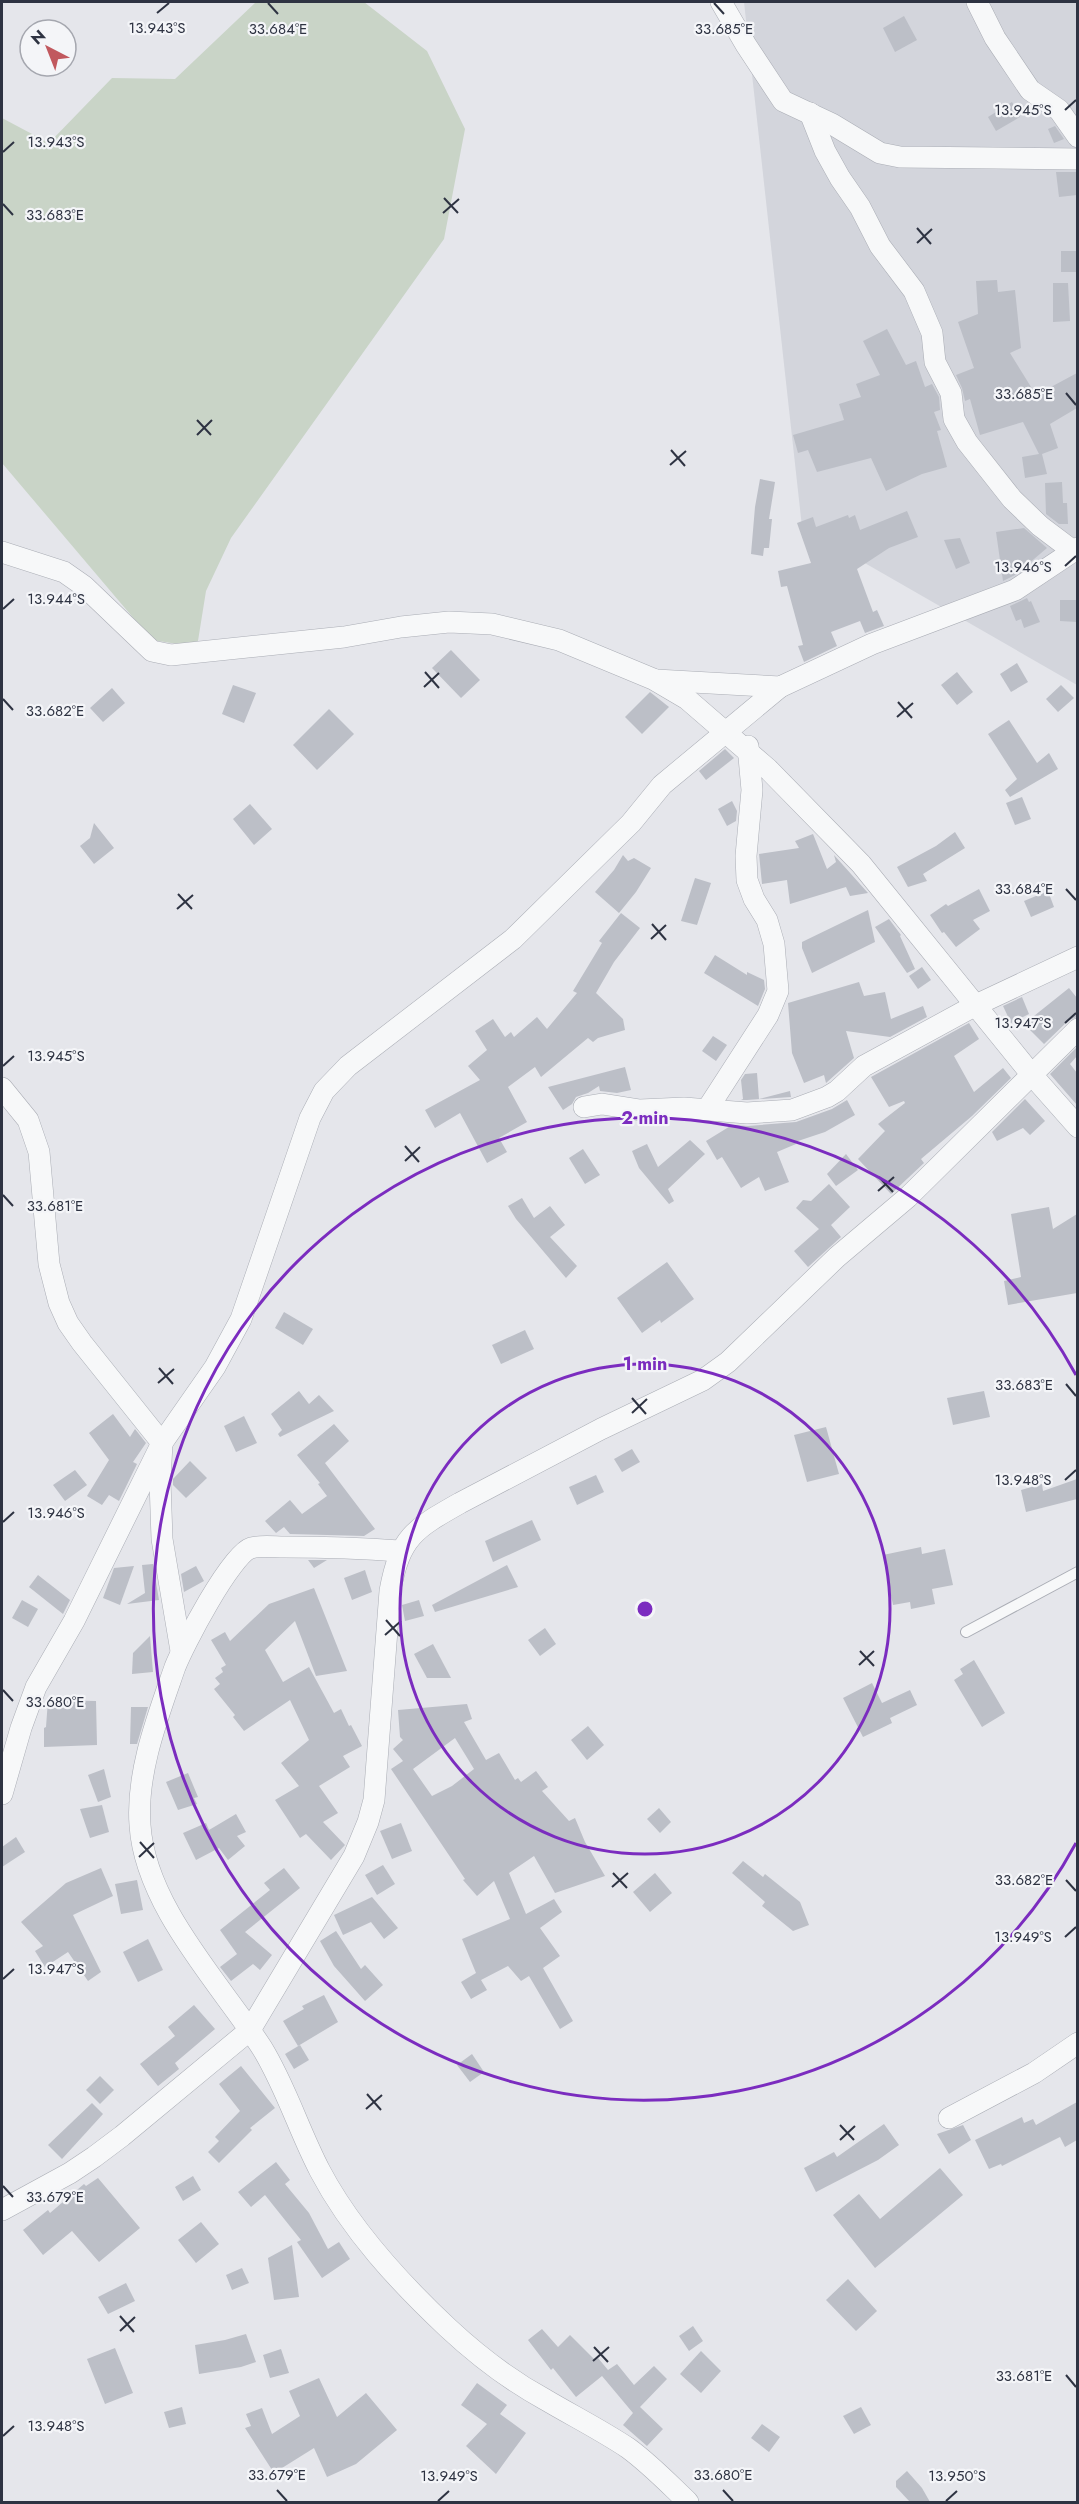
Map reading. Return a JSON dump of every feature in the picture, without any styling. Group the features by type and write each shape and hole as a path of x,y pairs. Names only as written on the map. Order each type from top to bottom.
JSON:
{"street":[{"path":"721,2 740,36 783,100 810,112 880,153 900,158 1077,159"},
{"path":"977,2 995,38 1030,90 1059,110 1077,137"},
{"path":"2,1794 21,1728 36,1687 74,1621 162,1443 215,1367 241,1319 310,1118 324,1090 375,1043 419,1013 513,939 631,823 662,785 780,687 872,644 1015,590 1075,549 1040,526 1012,499 968,442 954,419 951,393 935,362 932,333 914,291 879,246 860,207 825,151 810,112"},
{"path":"2,552 64,573 84,586 152,651 171,655 344,637 401,627 449,622 492,624 560,640 652,680 687,699 750,753 861,864 1077,1127"},
{"path":"652,680 780,687"},
{"path":"708,1108 768,1015 778,991 774,944 767,920 754,899 747,880 746,856 752,790 750,753 746,736 747,722 758,704"},
{"path":"584,1107 602,1104 640,1110 708,1108 747,1113 792,1110 827,1097 837,1091 864,1066 976,1005 1077,957"},
{"path":"2,2210 94,2157 123,2136 250,2031 338,1887 368,1822 377,1776 390,1591 399,1551 406,1540 438,1516 601,1429 703,1380 728,1362 837,1257 908,1197 1077,1029"},
{"path":"2,1088 28,1120 39,1152 49,1264 59,1303 68,1323 162,1443 159,1481 162,1539 181,1651"},
{"path":"399,1551 341,1547 250,1548 238,1557 229,1568 181,1651 146,1760 141,1794 140,1825 145,1853 167,1907 183,1935 273,2068 333,2194 377,2254 466,2343 545,2400 602,2431 632,2451 688,2502"},
{"path":"949,2118 1034,2073 1077,2043"}],"lane":[{"path":"966,1632 1077,1572"}],"shaded area":[{"path":"256,2 364,2 427,51 465,129 444,239 231,538 206,591 197,647 152,640 2,463 2,118 49,143 112,78 175,79"},
{"path":"744,2 1077,2 1077,685 802,527"}],"building":[{"path":"904,16 917,40 895,52 883,28"},
{"path":"1012,102 1020,117 996,131 988,117"},
{"path":"1055,126 1064,139 1054,143 1048,129"},
{"path":"1056,172 1077,172 1077,195 1059,197"},
{"path":"1061,251 1077,251 1077,272 1061,272"},
{"path":"997,280 998,292 1015,290 1021,348 1010,353 1036,395 1077,373 1077,408 1050,424 1058,448 1042,454 1047,474 1025,478 1022,457 1039,454 1023,422 980,435 970,399 965,401 956,375 974,368 958,322 978,314 976,281"},
{"path":"1053,283 1068,283 1070,321 1053,322"},
{"path":"887,329 906,365 916,361 925,387 932,384 939,397 940,410 934,412 941,430 937,431 947,467 922,474 886,491 871,458 817,472 808,450 798,453 793,435 844,420 839,404 861,397 856,384 880,375 863,341"},
{"path":"760,479 775,482 769,519 772,519 769,548 764,548 763,556 751,554"},
{"path":"1062,482 1063,503 1067,503 1068,524 1059,524 1046,514 1045,483"},
{"path":"907,511 918,537 889,548 857,569 873,612 877,610 884,626 865,633 860,621 831,632 837,646 804,662 798,646 803,645 787,586 781,587 778,571 811,563 797,523 813,517 816,527 848,515 849,518 855,515 860,530"},
{"path":"1024,528 1047,548 1015,575 1003,581 996,532"},
{"path":"960,538 970,563 956,569 944,540"},
{"path":"1027,598 1029,602 1031,601 1040,622 1024,628 1021,619 1016,621 1010,606"},
{"path":"1060,600 1077,600 1077,622 1060,621"},
{"path":"451,650 480,680 461,698 432,668"},
{"path":"1017,663 1028,682 1011,692 1000,674"},
{"path":"957,672 973,692 957,705 941,685"},
{"path":"233,685 256,693 244,723 222,714"},
{"path":"1061,685 1074,698 1058,712 1046,699"},
{"path":"112,688 125,703 103,722 90,708"},
{"path":"650,692 669,707 642,734 625,717"},
{"path":"329,709 354,734 317,770 293,745"},
{"path":"1009,720 1037,763 1049,753 1058,769 1010,797 1005,790 1017,779 988,734"},
{"path":"725,749 734,758 706,780 699,771"},
{"path":"1022,797 1031,819 1015,825 1006,803"},
{"path":"732,801 737,811 736,821 727,826 718,809"},
{"path":"250,804 272,829 254,845 233,819"},
{"path":"94,823 114,848 94,864 80,846 90,838"},
{"path":"955,832 965,848 923,874 927,881 908,887 897,867 936,846"},
{"path":"813,834 827,869 836,862 834,855 868,893 850,896 846,887 790,904 787,880 762,884 759,854 799,848 795,841"},
{"path":"623,855 628,861 634,858 651,868 619,913 595,892 614,870"},
{"path":"695,878 711,883 697,925 681,921"},
{"path":"979,889 990,911 973,920 980,929 956,947 944,932 942,933 930,915 946,904 948,906"},
{"path":"1048,891 1054,907 1031,917 1024,901"},
{"path":"868,910 875,942 812,973 802,948 802,942"},
{"path":"621,913 640,928 614,962 596,993 623,1019 625,1030 598,1038 593,1042 588,1038 541,1077 535,1067 508,1087 527,1122 499,1138 507,1152 487,1163 460,1113 435,1128 425,1110 480,1080 468,1066 487,1050 475,1031 493,1019 505,1037 511,1032 514,1037 537,1017 547,1029 577,993 573,991 602,943 599,941"},
{"path":"889,919 901,935 915,969 907,973 875,927"},
{"path":"715,955 747,975 747,972 764,980 765,989 758,1006 704,973"},
{"path":"922,967 931,980 918,989 909,976"},
{"path":"859,982 864,996 885,992 891,1019 923,1006 927,1017 890,1037 846,1031 854,1058 826,1083 824,1075 804,1083 792,1053 788,1003"},
{"path":"1069,988 1077,998 1077,1017 1069,1020 1044,1044 1024,1024"},
{"path":"1022,997 1029,1014 1011,1023 1003,1006"},
{"path":"969,1023 979,1039 954,1056 974,1092 1003,1068 1011,1078 972,1116 921,1159 924,1163 891,1194 858,1159 885,1131 878,1124 905,1103 904,1101 889,1107 871,1077"},
{"path":"713,1036 727,1045 716,1061 702,1051"},
{"path":"1077,1047 1077,1056 1070,1064 1077,1073 1077,1105 1050,1074"},
{"path":"625,1067 631,1090 617,1093 600,1091 599,1086 576,1097 572,1104 563,1110 548,1087"},
{"path":"757,1073 759,1099 790,1091 791,1097 747,1100 741,1100 743,1099 741,1080 745,1074"},
{"path":"1025,1099 1045,1121 1030,1135 1023,1128 997,1141 992,1132"},
{"path":"847,1100 855,1115 825,1132 795,1142 796,1144 777,1152 789,1182 765,1191 759,1177 741,1188 722,1157 717,1160 706,1141 732,1125 796,1122 832,1109"},
{"path":"690,1140 705,1154 668,1189 674,1201 669,1204 639,1168 632,1151 647,1144 658,1167"},
{"path":"583,1149 600,1175 585,1184 569,1158"},
{"path":"846,1154 858,1170 836,1186 827,1174"},
{"path":"829,1184 850,1207 831,1225 841,1237 808,1267 794,1251 819,1229 796,1208 803,1200 811,1201"},
{"path":"522,1198 534,1218 550,1206 565,1225 550,1237 577,1266 566,1278 516,1219 508,1206"},
{"path":"1049,1207 1053,1229 1077,1214 1077,1293 1008,1305 1004,1281 1021,1277 1011,1214"},
{"path":"667,1262 694,1299 661,1323 660,1320 642,1333 617,1298"},
{"path":"284,1312 313,1329 303,1345 275,1328"},
{"path":"525,1330 534,1349 501,1364 492,1345"},
{"path":"299,1391 309,1404 319,1395 334,1411 280,1437 278,1434 282,1430 271,1414"},
{"path":"984,1391 990,1417 953,1425 947,1398"},
{"path":"113,1414 130,1437 135,1429 146,1443 133,1462 137,1464 119,1501 109,1495 102,1505 87,1496 109,1460 89,1433"},
{"path":"244,1416 257,1443 236,1452 224,1426"},
{"path":"334,1424 349,1441 325,1463 375,1529 364,1536 290,1534 284,1527 276,1533 265,1521 290,1500 302,1514 327,1496 318,1484 320,1483 297,1455"},
{"path":"826,1427 839,1474 807,1482 794,1435"},
{"path":"632,1449 640,1462 622,1472 614,1459"},
{"path":"190,1461 207,1478 186,1498 173,1485 173,1479"},
{"path":"75,1470 87,1485 65,1501 53,1485"},
{"path":"596,1475 604,1492 577,1505 569,1487"},
{"path":"1077,1479 1077,1499 1026,1512 1021,1490 1042,1484 1043,1491"},
{"path":"532,1520 541,1540 493,1562 485,1541"},
{"path":"921,1547 922,1554 945,1549 953,1585 932,1589 935,1604 911,1609 910,1602 893,1605 883,1555"},
{"path":"308,1560 327,1560 314,1568"},
{"path":"153,1564 159,1600 127,1604 145,1593 142,1565"},
{"path":"507,1565 518,1587 435,1612 432,1605"},
{"path":"134,1566 120,1605 103,1598 114,1568"},
{"path":"196,1566 204,1581 184,1592 181,1574"},
{"path":"365,1570 372,1592 352,1600 344,1578"},
{"path":"38,1575 70,1600 63,1614 29,1587"},
{"path":"314,1588 347,1671 316,1676 295,1621 265,1650 283,1682 309,1667 334,1713 341,1709 362,1746 343,1756 350,1767 319,1786 338,1813 323,1822 345,1845 331,1860 306,1834 300,1838 275,1800 299,1786 281,1763 309,1740 290,1700 244,1731 233,1717 235,1715 214,1689 220,1684 215,1678 223,1672 221,1668 226,1665 211,1640 225,1632 230,1641 269,1604"},
{"path":"22,1600 38,1609 28,1627 12,1618"},
{"path":"419,1600 424,1616 405,1621 402,1605"},
{"path":"545,1628 556,1644 540,1656 528,1640"},
{"path":"150,1636 153,1672 132,1674 133,1653"},
{"path":"433,1644 451,1678 427,1678 414,1654"},
{"path":"974,1660 1005,1713 982,1727 954,1680 963,1674 960,1669"},
{"path":"872,1683 882,1703 910,1690 917,1705 890,1718 892,1723 863,1737 843,1698"},
{"path":"48,1700 96,1701 97,1745 44,1747"},
{"path":"467,1704 472,1719 464,1722 486,1760 499,1753 515,1780 518,1778 521,1782 536,1771 548,1787 542,1791 569,1821 575,1818 585,1842 605,1876 555,1893 534,1856 509,1873 526,1914 554,1899 562,1912 540,1928 560,1956 543,1968 573,2021 560,2029 529,1976 521,1981 508,1966 481,1980 487,1990 471,1999 461,1982 476,1973 462,1939 510,1919 494,1881 477,1896 463,1880 465,1879 391,1769 403,1761 393,1749 403,1740 400,1737 398,1710","holes":["455,1738 474,1769 452,1786 432,1796 413,1769"]},
{"path":"131,1707 148,1707 137,1744 130,1744"},
{"path":"588,1726 604,1745 587,1760 571,1740"},
{"path":"104,1769 111,1797 98,1802 88,1775"},
{"path":"188,1773 198,1797 194,1798 197,1804 178,1810 166,1782"},
{"path":"102,1805 109,1832 90,1838 80,1809"},
{"path":"659,1808 671,1822 660,1833 647,1819"},
{"path":"236,1814 246,1832 237,1836 245,1846 228,1860 219,1848 196,1860 183,1833 206,1823 209,1830"},
{"path":"401,1823 412,1851 392,1859 380,1831"},
{"path":"16,1837 25,1852 2,1867 2,1847"},
{"path":"743,1861 763,1877 765,1874 800,1902 809,1925 793,1931 762,1906 765,1902 732,1873"},
{"path":"383,1865 395,1884 377,1895 365,1875"},
{"path":"101,1868 113,1896 73,1915 101,1972 88,1981 68,1952 45,1967 35,1951 43,1946 21,1922 66,1883"},
{"path":"284,1868 300,1888 245,1932 272,1955 260,1970 253,1964 231,1981 220,1967 237,1954 220,1930 270,1890 264,1883"},
{"path":"655,1873 672,1893 650,1912 633,1892"},
{"path":"137,1880 143,1910 121,1914 115,1884"},
{"path":"372,1897 398,1928 384,1939 371,1922 343,1935 334,1915"},
{"path":"336,1931 361,1969 365,1965 383,1985 365,2001 334,1966 320,1941"},
{"path":"148,1939 163,1970 138,1982 123,1952"},
{"path":"324,1995 338,2022 298,2046 283,2021 304,2009 302,2006"},
{"path":"194,2005 215,2029 175,2063 179,2069 158,2086 140,2064 175,2036 168,2027"},
{"path":"300,2045 309,2060 294,2069 285,2054"},
{"path":"472,2054 484,2072 470,2082 457,2065"},
{"path":"241,2066 275,2108 250,2128 252,2130 219,2163 208,2152 219,2141 215,2137 240,2111 219,2084"},
{"path":"100,2076 114,2090 100,2104 86,2090"},
{"path":"1077,2102 1077,2140 1065,2147 1060,2137 1002,2166 1001,2164 989,2169 975,2140 1022,2117 1024,2123 1033,2119 1036,2125"},
{"path":"92,2103 103,2114 62,2159 48,2145"},
{"path":"884,2124 899,2145 878,2160 816,2192 804,2168 834,2152 837,2157"},
{"path":"963,2125 971,2140 949,2154 937,2134"},
{"path":"276,2162 290,2180 285,2184 309,2213 328,2249 339,2242 350,2259 322,2278 297,2242 301,2240 265,2195 251,2207 238,2192"},
{"path":"940,2168 963,2195 875,2268 833,2215 859,2194 880,2219"},
{"path":"193,2176 201,2190 183,2201 175,2187"},
{"path":"98,2178 140,2228 99,2262 72,2231 43,2255 23,2230 48,2210 50,2213 84,2184 86,2186"},
{"path":"201,2222 219,2244 196,2263 178,2240"},
{"path":"292,2245 299,2297 274,2300 268,2258"},
{"path":"242,2268 249,2283 232,2290 226,2275"},
{"path":"848,2279 877,2311 856,2331 826,2300"},
{"path":"126,2283 135,2301 108,2314 98,2297"},
{"path":"693,2326 703,2341 689,2351 679,2336"},
{"path":"542,2329 558,2347 570,2335 595,2360 598,2358 608,2370 617,2364 634,2385 654,2366 667,2379 640,2407 663,2429 647,2446 623,2425 633,2413 602,2376 576,2397 553,2368 551,2370 528,2340"},
{"path":"246,2334 256,2362 241,2367 199,2374 195,2345"},
{"path":"115,2348 133,2393 105,2404 87,2359"},
{"path":"281,2349 289,2373 270,2378 263,2355"},
{"path":"701,2351 721,2371 701,2393 680,2374"},
{"path":"319,2378 337,2417 366,2393 397,2430 356,2464 327,2477 314,2448 274,2473 245,2428 251,2426 246,2414 262,2408 272,2434 300,2416 289,2391"},
{"path":"477,2383 507,2405 500,2414 526,2433 496,2474 466,2446 487,2424 461,2405"},
{"path":"182,2407 186,2424 169,2428 164,2412"},
{"path":"861,2407 871,2425 854,2434 843,2416"},
{"path":"762,2424 780,2437 769,2452 751,2438"},
{"path":"907,2471 922,2488 930,2502 910,2502 896,2487 896,2481"}]}
